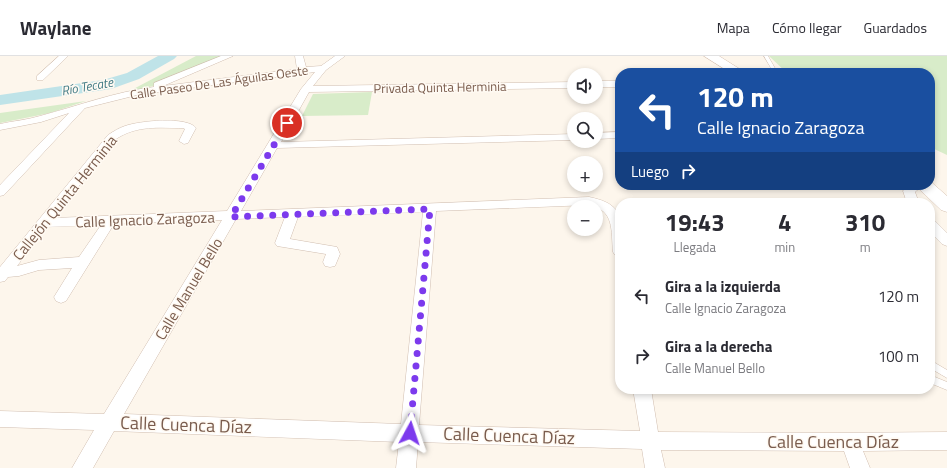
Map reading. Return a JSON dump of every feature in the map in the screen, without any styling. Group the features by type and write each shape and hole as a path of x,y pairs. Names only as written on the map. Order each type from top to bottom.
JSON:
{"main road":[{"path":"710,56 731,68"},
{"path":"929,190 947,206"}],"street":[{"path":"40,78 64,56"},
{"path":"144,91 229,56"},
{"path":"299,56 299,62 302,70"},
{"name":"Calle Manuel Bello","path":"82,468 306,89 323,68 342,56"},
{"name":"Calle Paseo De Las Águilas Oeste","path":"0,127 41,119 82,106 144,91 323,68"},
{"path":"603,84 615,84"},
{"name":"Privada Quinta Herminia","path":"306,89 567,85"},
{"path":"0,192 82,106"},
{"name":"Callejón Quinta Herminia","path":"2,275 112,136 119,131 139,125 185,125 191,128 191,131 184,141"},
{"path":"603,136 615,135"},
{"path":"274,145 567,137"},
{"name":"Calle Ignacio Zaragoza","path":"44,223 430,209 589,201 606,204 614,214 615,220"},
{"path":"406,468 430,209"},
{"path":"292,214 282,243 332,250 330,262"},
{"path":"61,297 85,262 110,221"},
{"path":"935,229 947,241"},
{"path":"2,275 39,265 85,262"},
{"path":"643,394 655,468"},
{"name":"Calle Cuenca Díaz","path":"0,419 650,442 850,443 947,441"},
{"path":"850,443 860,468"}],"lane":[{"path":"766,56 773,68"},
{"path":"935,367 947,374"},
{"path":"935,381 947,386"}],"green space":[{"path":"196,56 229,56 160,84 122,95"},
{"path":"769,56 947,56 947,155 935,149 935,68 782,68"},
{"path":"372,92 368,115 302,116 313,94"},
{"path":"86,101 50,113 0,123 0,113"}],"waterway":[{"name":"Río Tecate","path":"0,100 105,85 133,76 169,56"}],"route":[{"path":"287,123 231,217 430,209 410,433"}]}
